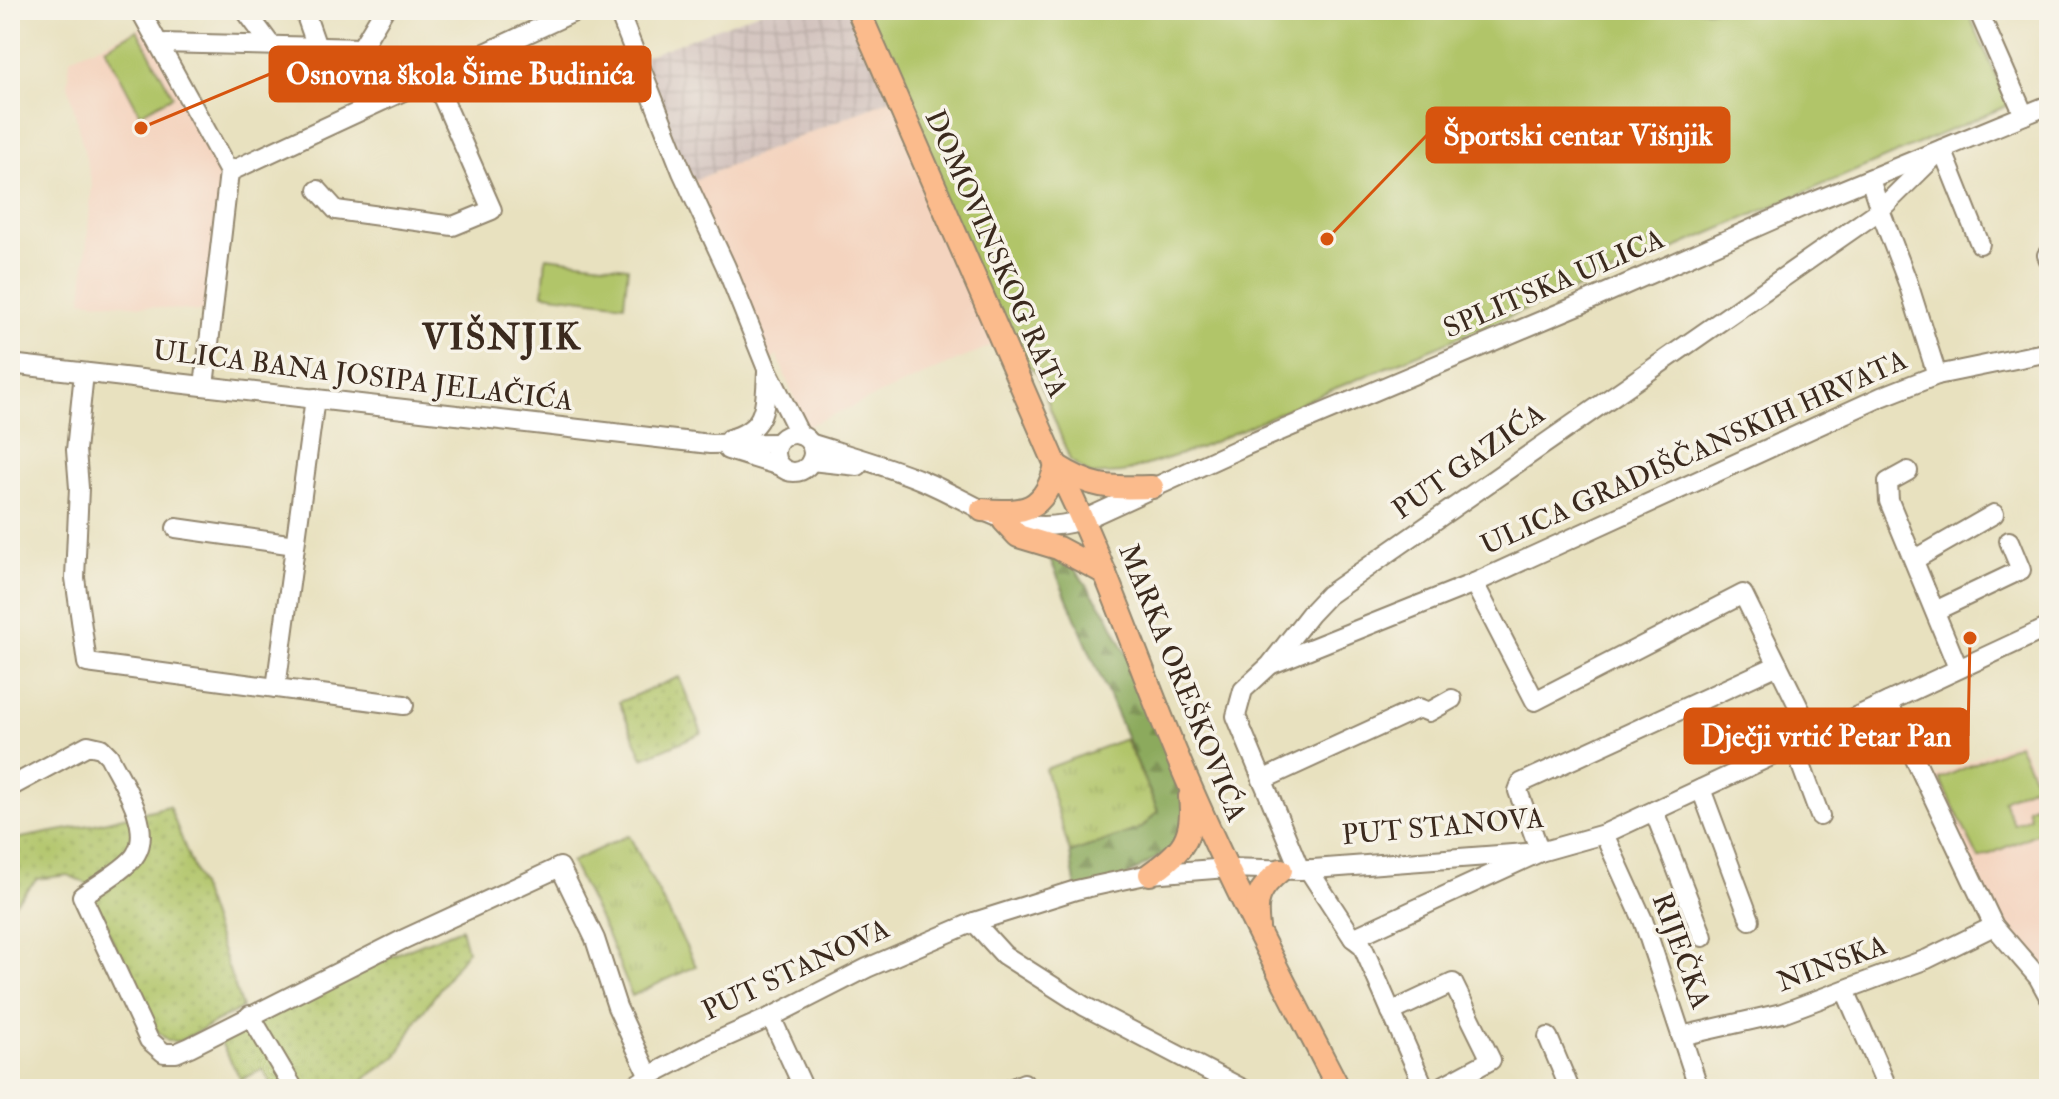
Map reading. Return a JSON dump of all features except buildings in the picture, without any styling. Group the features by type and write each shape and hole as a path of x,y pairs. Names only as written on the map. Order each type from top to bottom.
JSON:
{"main road":[{"name":"DOMOVINSKOG RATA","path":"858,10 1056,465 1083,520"},
{"path":"982,510 1012,513 1035,505 1051,483 1056,465 1091,485 1109,488 1152,487"},
{"name":"MARKA OREŠKOVIĆA","path":"1083,520 1184,772 1227,868"},
{"path":"1004,521 1013,532 1026,540 1058,548 1105,573"},
{"path":"1150,874 1180,848 1193,823 1184,772"},
{"path":"1227,868 1339,1089"},
{"path":"1260,936 1255,909 1258,897 1267,882 1296,870"}],"street":[{"path":"140,10 229,172 204,386"},
{"path":"245,10 271,45"},
{"path":"304,10 317,47"},
{"path":"160,43 361,48 384,10"},
{"path":"229,172 578,10"},
{"path":"618,10 660,119 726,267 808,467 797,472 785,470 775,455 796,444"},
{"path":"1978,10 2024,115"},
{"path":"318,190 336,210 453,226 492,210 434,78"},
{"name":"SPLITSKA ULICA","path":"1083,520 1152,487 1870,179 2024,115 2048,110"},
{"path":"1942,149 1980,244"},
{"name":"PUT GAZIĆA","path":"1425,1089 1362,945 1296,870 1236,716 1243,690 1270,665 1328,595 1880,210 1942,149"},
{"path":"1870,179 1937,375"},
{"name":"ULICA GRADIŠČANSKIH HRVATA","path":"1270,665 1474,583 1867,403 1937,375 2049,352"},
{"name":"ULICA BANA JOSIPA JELAČIĆA","path":"10,364 710,444 796,444 892,470 931,485 1004,521 1039,528 1083,520"},
{"path":"710,444 744,435 758,423 765,406 767,369"},
{"path":"84,373 76,450 79,488 75,578 87,663 404,705"},
{"path":"276,688 315,398"},
{"name":"ULICA BANA JOSIPA JELAČIĆA","path":"710,444 780,466"},
{"path":"1908,471 1888,482 1889,501 1958,668"},
{"path":"1914,560 1994,514"},
{"path":"176,528 295,545"},
{"path":"1935,611 2021,570 2009,541"},
{"name":"ULICA GRADIŠČANSKIH HRVATA","path":"1474,583 1535,701 1743,594 1778,665"},
{"name":"PUT STANOVA","path":"630,1089 708,1045 867,968 974,922 1064,893 1150,874 1227,868 1296,870 1540,852 1604,834 2049,627"},
{"path":"1353,938 1540,852 1518,791 1521,783 1778,665 1813,736"},
{"path":"1262,780 1419,708 1429,712 1452,699"},
{"path":"1888,702 1994,926 2043,975 2049,997"},
{"path":"10,787 20,778 88,745 101,748 109,756 141,823 141,842 136,856 82,896 149,1040 164,1053 176,1053 560,867 595,939 617,1007 649,1076"},
{"path":"1794,746 1820,816"},
{"path":"1701,789 1750,920"},
{"path":"1654,811 1703,937"},
{"name":"RIJEČKA","path":"1604,834 1643,920 1699,1089"},
{"path":"974,922 1004,955 1084,1006 1243,1089"},
{"name":"NINSKA","path":"1681,1036 1782,1013 1927,959 1994,926"},
{"path":"1391,1012 1453,983 1491,1060 1437,1089"},
{"path":"1845,990 1888,1089"},
{"path":"250,1015 294,1089"},
{"path":"771,1017 804,1089"},
{"path":"1548,1037 1568,1088"}],"shaded area":[{"path":"764,10 858,10 895,97 688,183 636,60"},
{"path":"144,26 229,172 212,313 82,300 92,184 68,84 70,58"},
{"path":"895,97 1002,341 805,427 777,354 767,369 688,183"},
{"path":"2019,739 2045,793 2049,791 2049,973 2038,977 1994,926 1935,777"}],"green space":[{"path":"858,10 1967,10 2009,105 1200,448 1122,473 1091,475 1070,460 1037,374 1002,341"},
{"path":"137,30 173,96 140,114 105,48"},
{"path":"546,257 628,267 624,304 543,294"},
{"path":"1048,554 1072,565 1108,616 1184,772 1194,835 1122,879 1076,890 1070,853 1142,828 1158,811"},
{"path":"679,677 702,733 643,758 619,702"},
{"path":"1125,739 1158,811 1142,828 1070,853 1045,769"},
{"path":"2018,744 2037,784 2003,800 2014,824 2030,817 2027,808 2049,798 2049,828 1979,859 1940,779"},
{"path":"169,806 242,1008 180,1041 168,1041 153,1027 86,883 68,875 37,879 10,908 10,840"},
{"path":"629,835 696,966 632,996 607,934 571,862"},
{"path":"461,928 467,951 417,1020 397,1056 350,1089 275,1089 262,1069 241,1080 220,1041 403,951"}],"place":[{"name":"Osnovna škola Šime Budinića","path":"141,128"},
{"name":"Športski centar Višnjik","path":"1327,239"},
{"name":"Dječji vrtić Petar Pan","path":"1970,638"}],"district":[{"name":"VIŠNJIK","path":"502,337"}]}
